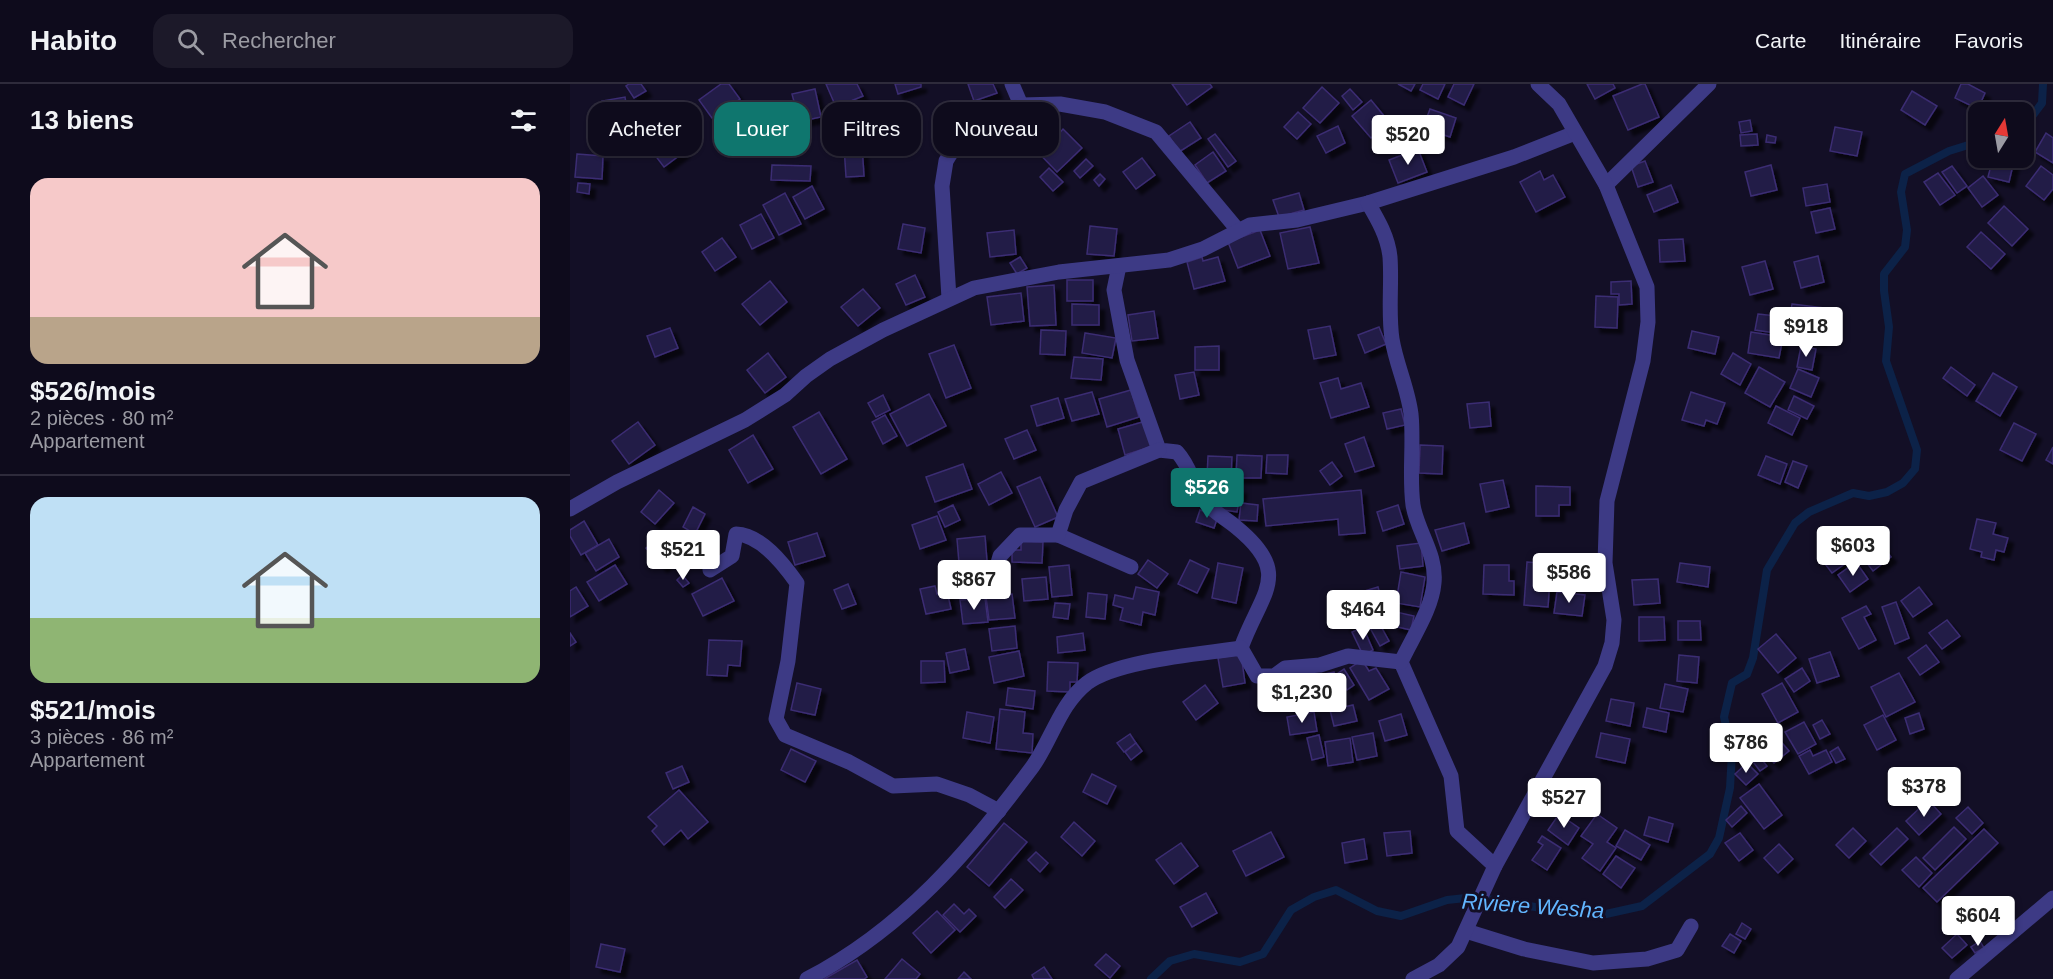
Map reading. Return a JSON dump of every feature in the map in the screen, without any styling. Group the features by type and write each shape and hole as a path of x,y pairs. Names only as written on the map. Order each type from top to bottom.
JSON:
{"street":[{"path":"1012,84 1020,102"},
{"path":"1413,979 1438,965 1458,947 1495,866 1605,666 1612,643 1614,620 1605,563 1607,501 1643,361 1648,322 1647,287 1606,184 1559,104 1538,84"},
{"path":"1606,184 1709,84"},
{"path":"1059,105 1105,112 1156,132 1237,229"},
{"path":"570,509 617,482 745,420 785,395 830,359 949,298 974,288 1059,272 1169,260 1203,249 1237,229 1250,225 1297,220 1368,203 1514,157 1575,133"},
{"path":"949,156 946,161 942,186 949,298"},
{"path":"1368,203 1383,230 1390,257 1392,339 1410,410 1413,433 1412,499 1416,524 1427,541 1435,572 1434,585 1426,608 1401,662 1451,776 1457,831 1495,866"},
{"path":"1119,266 1114,290 1127,360 1159,450"},
{"path":"1058,536 1066,510 1081,482 1159,450 1178,452 1189,465 1204,501 1248,538 1262,554 1269,570 1270,585 1251,621 1241,648"},
{"path":"710,570 732,556 735,534 746,535 782,561 797,583 788,661 776,719 785,735 849,762 893,786 936,784 969,795 999,811"},
{"path":"990,590 1000,556 1020,535 1058,536 1131,567"},
{"path":"1241,648 1257,676 1274,676 1285,668 1320,665 1348,656 1401,662"},
{"path":"807,979 841,961 891,924 934,887 999,811 1042,753 1066,704 1088,682 1132,665 1241,648"},
{"path":"1957,979 2053,898"},
{"path":"1470,925 1524,949 1593,963 1647,959 1677,950 1691,926"}],"building":[{"path":"641,84 646,91 634,98 626,86"},
{"path":"721,84 729,84 740,99 736,102 714,102 714,117 712,118 699,100"},
{"path":"826,84 857,84 863,96 848,102 834,102"},
{"path":"895,84 921,84 921,87 898,94"},
{"path":"968,84 993,84 997,93 974,101"},
{"path":"1172,84 1210,84 1212,87 1187,105"},
{"path":"1398,84 1415,84 1411,91"},
{"path":"1423,84 1445,84 1438,99 1420,90"},
{"path":"1454,84 1474,84 1464,105 1448,97"},
{"path":"1587,84 1613,84 1615,88 1595,99"},
{"path":"1645,84 1659,117 1628,130 1613,96"},
{"path":"1961,84 1968,84 1985,93 1981,102 1968,102 1968,104 1955,98"},
{"path":"1322,87 1339,103 1320,123 1303,108"},
{"path":"815,89 821,117 810,119 810,102 794,102 792,94"},
{"path":"1350,89 1362,102 1353,110 1342,96"},
{"path":"1912,91 1937,106 1925,125 1901,110"},
{"path":"625,97 626,102 602,102"},
{"path":"1371,100 1389,122 1371,138 1352,116"},
{"path":"1430,109 1456,118 1450,137 1423,128"},
{"path":"1298,112 1311,124 1297,139 1284,127"},
{"path":"1750,120 1752,131 1741,133 1739,122"},
{"path":"1190,122 1201,138 1179,152 1169,136"},
{"path":"1338,126 1345,143 1326,153 1317,136"},
{"path":"1835,127 1862,132 1857,156 1830,151"},
{"path":"1063,129 1082,148 1057,172 1042,156 1059,156 1059,134"},
{"path":"2046,133 2053,138 2053,163 2035,152"},
{"path":"1215,134 1236,161 1228,167 1208,139"},
{"path":"1757,134 1758,145 1741,146 1740,135"},
{"path":"1767,135 1776,137 1775,143 1766,142"},
{"path":"1418,149 1427,172 1398,183 1389,160"},
{"path":"1213,152 1226,171 1207,183 1195,165"},
{"path":"577,154 603,156 602,179 575,177"},
{"path":"656,156 679,156 664,167"},
{"path":"845,156 863,156 864,176 846,177"},
{"path":"1142,158 1155,175 1136,189 1123,172"},
{"path":"1086,159 1093,166 1080,178 1074,171"},
{"path":"1645,161 1653,182 1638,187 1631,166"},
{"path":"772,165 811,166 810,181 771,180"},
{"path":"1771,165 1777,190 1751,196 1745,172"},
{"path":"1952,166 1967,186 1957,193 1942,172"},
{"path":"2041,166 2053,175 2053,189 2044,200 2026,186"},
{"path":"1049,168 1063,182 1053,191 1040,177"},
{"path":"1990,168 2012,168 2009,182 1988,177"},
{"path":"1540,171 1544,180 1553,175 1565,197 1536,212 1520,182"},
{"path":"1938,173 1955,195 1940,205 1924,182"},
{"path":"1100,174 1105,179 1099,186 1094,180"},
{"path":"1983,176 1998,195 1982,207 1968,188"},
{"path":"578,183 590,184 589,194 577,192"},
{"path":"1827,184 1830,202 1806,206 1803,188"},
{"path":"1671,185 1678,202 1654,212 1647,195"},
{"path":"812,186 824,209 805,219 793,197"},
{"path":"785,193 801,224 779,235 763,205"},
{"path":"1299,193 1304,210 1279,217 1273,200"},
{"path":"2004,206 2028,229 2012,246 1988,223"},
{"path":"1830,208 1835,229 1816,233 1811,212"},
{"path":"761,214 774,238 752,249 740,225"},
{"path":"903,224 925,228 921,253 898,249"},
{"path":"1090,226 1117,229 1114,256 1087,254"},
{"path":"1310,227 1319,263 1288,269 1280,233"},
{"path":"1014,230 1016,254 990,257 987,233"},
{"path":"1260,230 1270,256 1238,268 1228,242"},
{"path":"1981,232 2005,254 1991,269 1967,247"},
{"path":"722,238 736,257 715,271 702,252"},
{"path":"1683,239 1685,261 1660,262 1659,240"},
{"path":"1818,256 1824,282 1801,288 1794,262"},
{"path":"1020,257 1027,268 1017,274 1010,263"},
{"path":"1202,257 1203,261 1218,257 1225,281 1194,289 1187,262"},
{"path":"1765,261 1773,289 1750,295 1742,267"},
{"path":"915,275 925,297 906,305 896,284"},
{"path":"1067,280 1093,280 1093,301 1067,301"},
{"path":"770,281 787,302 760,325 742,304"},
{"path":"1631,281 1632,304 1619,305 1619,294 1611,294 1611,282"},
{"path":"1054,285 1056,325 1030,326 1027,287"},
{"path":"863,289 880,308 858,326 841,307"},
{"path":"1021,293 1024,321 991,325 987,297"},
{"path":"1596,296 1618,297 1617,328 1595,327"},
{"path":"1072,304 1099,305 1099,325 1072,325"},
{"path":"1792,304 1824,308 1820,341 1787,336"},
{"path":"1154,311 1158,338 1132,341 1128,315"},
{"path":"1758,314 1785,317 1783,334 1755,330"},
{"path":"1330,326 1336,355 1314,359 1308,330"},
{"path":"1379,327 1386,344 1365,353 1358,335"},
{"path":"670,328 678,348 655,357 647,336"},
{"path":"1041,330 1066,331 1065,355 1040,354"},
{"path":"1692,331 1719,337 1715,354 1688,348"},
{"path":"1751,332 1783,337 1779,358 1748,353"},
{"path":"1085,333 1116,338 1112,358 1082,353"},
{"path":"954,345 971,388 946,398 929,354"},
{"path":"1219,346 1219,370 1195,370 1195,347"},
{"path":"1801,346 1816,349 1812,370 1797,367"},
{"path":"768,353 786,377 765,393 747,370"},
{"path":"1733,353 1751,364 1740,385 1721,374"},
{"path":"1074,357 1103,359 1101,380 1071,378"},
{"path":"1759,367 1785,382 1770,407 1745,393"},
{"path":"1951,367 1975,385 1967,396 1943,378"},
{"path":"1798,369 1819,378 1811,397 1790,388"},
{"path":"1194,372 1199,395 1180,399 1175,375"},
{"path":"1993,373 2017,387 2000,416 1976,401"},
{"path":"1338,378 1341,389 1361,383 1369,407 1331,418 1320,383"},
{"path":"1131,390 1139,417 1107,427 1099,399"},
{"path":"1092,392 1099,414 1072,421 1065,399"},
{"path":"1691,392 1725,403 1717,424 1706,420 1704,426 1682,420"},
{"path":"929,394 946,426 907,446 890,414"},
{"path":"883,395 890,410 876,417 868,403"},
{"path":"1794,396 1814,406 1807,419 1788,410"},
{"path":"1058,398 1064,418 1037,426 1031,406"},
{"path":"1489,402 1491,426 1470,428 1467,404"},
{"path":"1776,406 1800,418 1792,435 1768,423"},
{"path":"1401,409 1405,425 1387,429 1383,413"},
{"path":"819,412 847,459 821,474 793,427"},
{"path":"885,415 897,436 883,444 872,422"},
{"path":"1146,421 1153,446 1125,455 1118,429"},
{"path":"638,422 655,445 629,464 612,441"},
{"path":"2014,423 2036,434 2022,461 2000,450"},
{"path":"1027,430 1036,450 1014,459 1005,439"},
{"path":"753,435 773,469 748,483 729,450"},
{"path":"1364,437 1374,466 1355,472 1345,444"},
{"path":"1420,445 1443,446 1442,474 1419,473"},
{"path":"2053,447 2053,464 2046,460"},
{"path":"1237,455 1262,456 1261,478 1236,478"},
{"path":"1267,455 1288,455 1287,474 1266,473"},
{"path":"1208,456 1232,457 1231,477 1207,477"},
{"path":"1766,456 1787,464 1780,484 1758,475"},
{"path":"1793,461 1807,466 1798,488 1785,482"},
{"path":"1332,462 1342,476 1330,485 1320,471"},
{"path":"963,464 972,489 935,502 926,477"},
{"path":"1001,472 1012,493 989,505 978,484"},
{"path":"1040,477 1058,517 1035,527 1017,487"},
{"path":"1503,480 1509,507 1486,512 1480,484"},
{"path":"1221,486 1241,489 1237,512 1217,509"},
{"path":"1536,486 1570,487 1570,505 1559,505 1559,516 1536,516"},
{"path":"659,490 674,503 655,524 641,512"},
{"path":"1361,490 1365,533 1339,535 1338,519 1266,526 1263,499"},
{"path":"1241,503 1258,505 1257,521 1239,520"},
{"path":"953,505 960,520 945,527 938,512"},
{"path":"1398,505 1404,524 1383,531 1377,512"},
{"path":"693,507 705,514 695,534 683,527"},
{"path":"1200,510 1218,516 1214,528 1196,522"},
{"path":"937,516 946,540 920,549 912,525"},
{"path":"1977,519 1996,523 1993,534 2008,538 2004,552 1996,550 1994,560 1981,557 1982,552 1970,549"},
{"path":"584,521 598,545 581,555 570,536 570,530"},
{"path":"1464,523 1469,543 1442,551 1435,530"},
{"path":"817,533 825,556 795,565 788,542"},
{"path":"985,536 987,561 959,563 957,539"},
{"path":"659,537 675,555 662,567 646,548"},
{"path":"609,539 619,557 596,571 585,553"},
{"path":"1021,541 1043,542 1042,563 1012,562 1012,550 1021,550"},
{"path":"1878,541 1891,557 1873,571 1860,554"},
{"path":"1421,543 1423,566 1400,569 1397,546"},
{"path":"1837,543 1850,560 1832,573 1819,556"},
{"path":"1148,560 1168,574 1157,588 1138,574"},
{"path":"1190,560 1209,569 1197,593 1178,584"},
{"path":"1527,562 1551,564 1548,607 1524,605"},
{"path":"1856,562 1868,579 1850,592 1838,575"},
{"path":"1218,563 1243,568 1236,603 1212,598"},
{"path":"1680,563 1710,567 1708,587 1677,582"},
{"path":"615,565 627,584 599,601 587,582"},
{"path":"1069,565 1072,595 1052,597 1049,567"},
{"path":"1484,565 1509,565 1509,581 1514,581 1514,595 1483,594"},
{"path":"1401,572 1425,577 1420,607 1396,603"},
{"path":"682,575 689,583 683,587 677,580"},
{"path":"1046,577 1048,599 1024,601 1022,579"},
{"path":"722,578 734,601 703,616 692,594"},
{"path":"1658,579 1660,603 1634,605 1632,580"},
{"path":"848,584 856,604 842,609 834,590"},
{"path":"935,586 937,594 947,591 951,609 926,614 920,589"},
{"path":"576,587 588,606 570,617 570,591"},
{"path":"1136,587 1159,592 1155,615 1143,612 1141,625 1120,620 1123,608 1113,605 1115,595 1133,599"},
{"path":"1378,587 1386,615 1346,627 1338,599"},
{"path":"1919,587 1932,604 1913,617 1901,601"},
{"path":"1557,592 1585,595 1582,616 1554,613"},
{"path":"1088,593 1107,595 1105,619 1086,617"},
{"path":"1012,594 1015,618 989,620 986,597"},
{"path":"985,598 988,622 963,624 960,600"},
{"path":"1896,602 1909,638 1895,644 1882,607"},
{"path":"1055,603 1070,604 1068,619 1053,617"},
{"path":"1866,606 1871,614 1864,617 1876,640 1859,649 1842,618"},
{"path":"1396,612 1414,616 1411,630 1393,626"},
{"path":"1639,617 1664,617 1665,640 1639,641"},
{"path":"1947,620 1960,636 1942,649 1929,633"},
{"path":"1378,621 1389,641 1380,646 1369,626"},
{"path":"1678,621 1700,621 1701,640 1678,640"},
{"path":"1015,626 1017,648 992,651 989,629"},
{"path":"1363,627 1373,650 1363,655 1352,632"},
{"path":"570,633 576,642 570,646"},
{"path":"1083,633 1085,650 1058,653 1057,637"},
{"path":"1776,634 1796,658 1778,673 1758,649"},
{"path":"709,640 742,641 740,666 728,665 727,676 707,675"},
{"path":"1926,645 1939,662 1920,675 1908,658"},
{"path":"965,649 969,669 950,673 946,653"},
{"path":"1019,651 1024,676 994,683 989,657"},
{"path":"1830,652 1839,676 1817,683 1809,659"},
{"path":"1241,654 1245,683 1223,687 1218,658"},
{"path":"1679,655 1699,657 1697,683 1677,681"},
{"path":"1362,660 1369,671 1376,668 1389,689 1369,700 1350,668"},
{"path":"921,661 944,661 945,682 921,683"},
{"path":"1048,662 1078,663 1077,682 1070,682 1070,692 1047,691"},
{"path":"1802,668 1810,681 1794,692 1785,679"},
{"path":"1344,669 1354,685 1347,690 1337,674"},
{"path":"1334,672 1339,691 1328,694 1324,674"},
{"path":"1296,673 1298,682 1314,678 1319,698 1293,703 1286,675"},
{"path":"1899,673 1915,702 1886,717 1871,687"},
{"path":"797,683 821,689 815,715 791,710"},
{"path":"1782,683 1798,712 1778,723 1762,694"},
{"path":"1665,684 1688,689 1683,712 1660,708"},
{"path":"1205,685 1218,703 1196,720 1183,702"},
{"path":"1008,688 1035,691 1033,709 1006,705"},
{"path":"1611,699 1634,703 1630,726 1606,721"},
{"path":"1353,705 1357,721 1334,726 1330,710"},
{"path":"1647,708 1669,713 1666,732 1643,727"},
{"path":"1000,709 1025,712 1023,733 1033,734 1032,753 996,749"},
{"path":"967,712 994,717 990,743 963,738"},
{"path":"1314,712 1317,731 1290,735 1287,717"},
{"path":"1919,713 1924,729 1910,734 1905,718"},
{"path":"1401,714 1407,735 1385,741 1379,721"},
{"path":"1883,715 1896,740 1877,750 1864,725"},
{"path":"1822,720 1830,734 1820,739 1813,725"},
{"path":"1804,722 1816,744 1798,754 1785,732"},
{"path":"1770,729 1789,751 1774,763 1755,741"},
{"path":"1373,733 1377,756 1357,760 1352,737"},
{"path":"1601,733 1630,739 1625,763 1596,757"},
{"path":"1130,734 1136,743 1124,752 1117,743"},
{"path":"1319,735 1324,757 1312,760 1307,738"},
{"path":"1350,738 1353,762 1328,766 1325,742"},
{"path":"1136,743 1142,751 1131,760 1125,752"},
{"path":"1838,747 1845,759 1836,763 1830,752"},
{"path":"791,749 816,761 805,782 781,770"},
{"path":"1754,750 1767,766 1760,771 1748,755"},
{"path":"1810,750 1813,756 1826,750 1832,762 1809,774 1799,756"},
{"path":"1747,763 1758,774 1746,785 1735,774"},
{"path":"682,766 689,782 673,789 666,773"},
{"path":"1092,774 1116,786 1107,804 1083,792"},
{"path":"1759,784 1782,815 1764,829 1740,798"},
{"path":"679,790 708,822 688,839 681,830 664,845 652,831 657,826 648,817"},
{"path":"1928,800 1941,814 1919,835 1906,821"},
{"path":"1741,806 1747,813 1732,827 1726,820"},
{"path":"1968,807 1983,823 1972,834 1956,818"},
{"path":"1559,814 1579,828 1568,845 1548,830"},
{"path":"1597,814 1617,828 1607,842 1616,848 1600,871 1582,858 1593,844 1581,836"},
{"path":"1649,817 1673,824 1668,842 1644,835"},
{"path":"1074,822 1095,841 1082,856 1061,837"},
{"path":"1004,823 1027,842 989,886 967,867"},
{"path":"1954,827 1966,839 1935,870 1923,858"},
{"path":"1853,828 1866,841 1849,858 1836,845"},
{"path":"1897,828 1908,839 1881,865 1870,854"},
{"path":"1984,829 1998,843 1937,902 1923,888"},
{"path":"1625,830 1650,845 1641,860 1616,846"},
{"path":"1410,831 1412,853 1387,856 1384,833"},
{"path":"1271,832 1284,857 1246,876 1233,851"},
{"path":"1740,833 1753,850 1739,861 1725,843"},
{"path":"1542,836 1561,848 1547,870 1532,860 1543,845 1538,842"},
{"path":"1364,839 1367,859 1345,863 1342,843"},
{"path":"1181,843 1198,866 1174,884 1156,860"},
{"path":"1779,844 1793,859 1778,873 1764,858"},
{"path":"1036,852 1048,863 1040,872 1028,860"},
{"path":"1616,856 1635,868 1621,888 1603,874"},
{"path":"1916,857 1932,873 1919,887 1902,870"},
{"path":"1011,879 1023,890 1005,908 994,897"},
{"path":"1206,893 1217,913 1192,927 1180,907"},
{"path":"954,904 964,914 969,909 976,916 960,932 943,915"},
{"path":"937,911 955,930 931,953 913,933"},
{"path":"1955,917 1962,924 1956,929 1950,923"},
{"path":"1742,923 1751,929 1745,939 1736,934"},
{"path":"1730,934 1741,941 1734,953 1722,946"},
{"path":"1957,934 1967,945 1952,958 1942,948"},
{"path":"1980,941 1984,948 1975,953 1971,947"},
{"path":"601,944 625,949 620,972 596,967"},
{"path":"1106,954 1120,966 1110,978 1095,965"},
{"path":"902,959 920,974 916,979 885,979"},
{"path":"857,960 867,977 864,979 824,979"},
{"path":"1044,967 1052,979 1034,979 1032,975"},
{"path":"964,972 971,979 958,979"}],"waterway":[{"name":"Riviere Wesha","path":"2034,114 2042,103 2043,84"},
{"name":"Riviere Wesha","path":"1151,979 1170,961 1194,954 1240,962 1263,954 1291,910 1314,897 1336,890 1377,911 1401,916 1447,900 1475,897 1571,913 1606,914 1642,906 1710,854 1719,838 1730,788 1732,753 1724,717 1732,683 1747,674 1753,658 1767,570 1795,523 1809,512 1853,493 1869,496 1887,492 1903,483 1915,469 1917,450 1886,361 1889,327 1884,274 1905,247 1907,230 1901,192 1905,174 1949,151 1968,145"}]}
